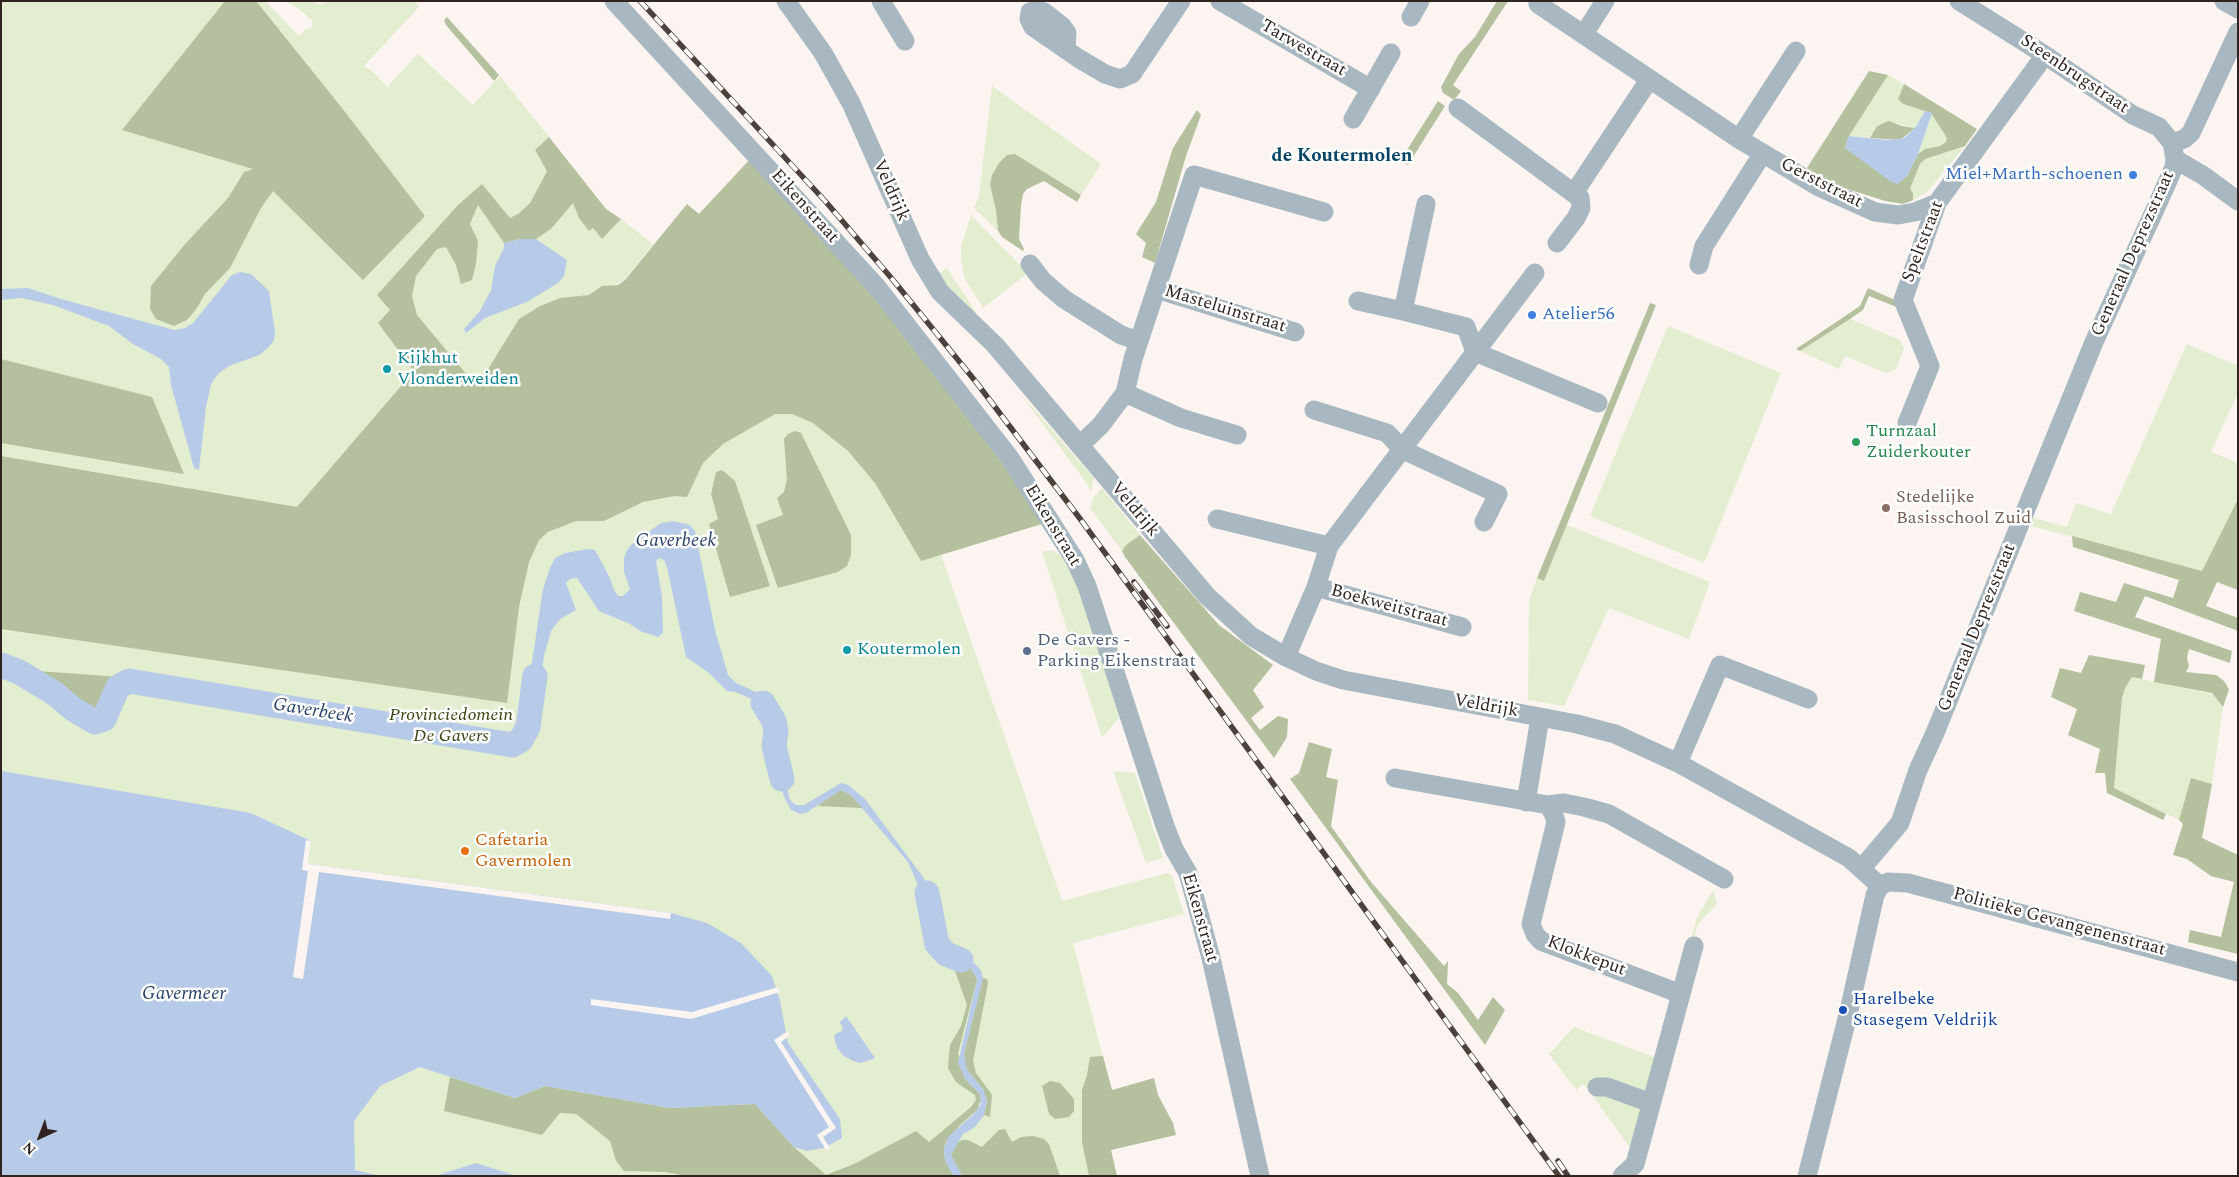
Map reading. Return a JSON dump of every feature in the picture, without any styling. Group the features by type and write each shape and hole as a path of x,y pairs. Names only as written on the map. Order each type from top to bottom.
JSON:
{"street":[{"name":"Eikenstraat","path":"614,1 877,287 1010,458 1075,560 1087,586 1165,826 1174,849 1188,872 1211,958 1260,1176"},
{"name":"Veldrijk","path":"786,1 823,53 851,103 915,248 940,292 995,345 1207,596 1251,636 1286,657 1316,671 1366,686 1576,724 1615,734 1678,763 1850,858 1880,886"},
{"path":"881,1 905,41"},
{"path":"1066,50 1105,74 1120,79 1132,74 1181,1"},
{"path":"1584,34 1605,1"},
{"path":"2224,1 2238,9"},
{"name":"Steenbrugstraat","path":"1963,2 2046,55 2133,115 2159,127 2174,151 2197,171 2238,200"},
{"name":"Tarwestraat","path":"1232,4 1371,89"},
{"name":"Gerststraat","path":"1538,4 1650,80 1818,187 1875,212 1898,215 1915,212 1937,203"},
{"path":"2174,151 2191,133 2238,32"},
{"path":"1739,138 1796,51"},
{"path":"1353,120 1391,53"},
{"name":"Speltstraat","path":"1907,423 1930,366 1903,300 1937,203 2046,55"},
{"path":"1574,193 1650,80"},
{"path":"1458,108 1580,198 1580,208 1570,227 1557,244"},
{"name":"Generaal Deprezstraat","path":"1862,868 1900,822 1918,770 1936,733 2094,342 2174,167 2174,151"},
{"name":"Gerststraat","path":"1699,265 1704,246 1737,191 1763,153"},
{"name":"Masteluinstraat","path":"1080,445 1101,426 1125,393 1139,341 1194,175 1324,212"},
{"path":"1403,311 1426,204"},
{"path":"1030,264 1043,281 1064,299 1121,335 1139,341"},
{"name":"Boekweitstraat","path":"1286,657 1316,587 1329,546 1535,273"},
{"name":"Masteluinstraat","path":"1156,289 1295,332"},
{"path":"1358,301 1466,327 1475,352 1598,403"},
{"path":"1125,393 1182,418 1237,435"},
{"path":"1314,410 1386,433 1403,450 1498,494 1484,522"},
{"path":"1217,519 1329,546"},
{"name":"Boekweitstraat","path":"1316,587 1462,627"},
{"path":"1678,763 1720,665 1808,698"},
{"path":"1526,802 1540,718"},
{"path":"1395,778 1526,802 1548,805 1564,803 1609,814 1724,879"},
{"name":"Klokkeput","path":"1548,805 1556,822 1531,924 1535,934 1541,941 1681,994"},
{"name":"Politieke Gevangenenstraat","path":"1880,886 1888,882 1908,883 2238,972"},
{"path":"1807,1176 1849,1011 1870,917 1880,886"},
{"path":"1622,1176 1635,1164 1694,946"},
{"path":"1597,1087 1608,1087 1651,1103"}],"green space":[{"name":"Provinciedomein De Gavers","path":"1,1 265,1 299,36 306,29 312,28 312,20 285,1 309,1 320,4 333,1 416,1 419,7 364,66 372,71 387,87 418,54 473,105 500,76 549,137 535,150 547,170 530,203 518,214 536,238 551,229 573,202 579,218 589,230 593,228 602,239 621,219 653,244 624,280 611,287 613,307 752,157 1045,523 941,555 1062,901 1168,873 1172,876 1184,914 1073,943 1112,1091 1111,1150 1117,1176 1,1176"},
{"path":"225,1 256,1 425,216 363,280 273,191 261,208 230,268 205,294 187,320 174,326 156,319 150,309 151,286 186,243 228,198 244,172 253,169 122,130"},
{"path":"1497,1 1508,1 1453,85 1461,91 1454,100 1443,93 1441,87 1459,54 1475,37"},
{"path":"447,17 499,75 494,81 446,25 444,20"},
{"path":"1869,71 1888,75 1849,136 1845,148 1907,176 1918,154 1925,149 1940,146 1946,142 1947,138 1931,113 1903,104 1898,99 1904,84 1977,129 1965,146 1925,159 1920,164 1910,189 1913,193 1913,200 1903,204 1885,201 1835,185 1807,168"},
{"path":"1888,75 1904,84 1898,99 1903,104 1925,111 1915,128 1896,123 1877,125 1870,138 1849,136"},
{"path":"992,86 1101,164 1081,195 1015,154 1007,155 999,164 990,185 996,210 998,231 974,208 979,196"},
{"path":"1438,101 1445,106 1408,165 1400,161"},
{"path":"1197,110 1201,115 1186,156 1155,263 1142,257 1146,243 1136,234 1156,202 1173,148"},
{"path":"1932,113 1947,138 1946,142 1940,146 1925,149 1918,154"},
{"path":"1889,121 1915,128 1900,140 1870,138 1877,126"},
{"path":"549,137 606,209 621,219 602,239 593,228 589,231 579,218 573,203 551,229 536,239 520,239 504,243 478,205 470,224 478,241 476,264 472,280 461,284 456,265 446,247 437,249 416,276 412,296 417,315 477,387 519,319 540,306 560,298 589,295 602,286 618,285 625,280 687,204 699,214 752,157 855,270 947,386 1045,523 921,561 875,483 848,451 813,423 792,414 775,414 723,444 703,463 687,497 674,496 643,502 604,521 576,521 548,532 539,540 529,562 519,607 507,703 1,629 1,456 297,507 414,371 378,323 390,310 377,295 458,205 482,184 510,218 518,214 530,203 547,171 535,150"},
{"path":"1965,146 1927,192 1913,200 1913,193 1910,189 1920,164 1925,159"},
{"path":"1015,154 1081,195 1077,202 1044,181 1027,189 1023,194 1021,206 1019,239 1024,249 1023,251 1002,237 998,231 996,210 990,185 992,175 999,163 1007,155"},
{"path":"971,215 1028,273 983,308 964,277 961,259 961,247"},
{"path":"947,268 984,325 936,275"},
{"path":"1868,288 1897,301 1899,308 1869,296 1863,310 1800,351 1796,349 1860,306"},
{"path":"1650,303 1656,305 1544,581 1537,578"},
{"path":"1850,319 1900,340 1904,349 1896,369 1886,373 1845,356 1839,369 1800,351"},
{"path":"1668,326 1781,373 1704,563 1590,516"},
{"path":"2187,344 2238,366 2238,392 2211,452 2238,463 2238,499 2202,571 2027,525 2030,517 2067,527 2076,503 2111,514"},
{"path":"1,359 152,397 184,474 1,443"},
{"path":"1019,392 1094,478 1091,492 1085,481"},
{"path":"795,431 801,433 851,535 851,555 847,566 838,572 778,588 756,525 783,515 777,498 784,492 787,480 784,439 788,434"},
{"path":"722,470 735,481 770,586 730,597 709,524 718,519 711,494 716,472"},
{"path":"1102,488 1140,535 1126,545 1122,551 1090,508 1093,498"},
{"path":"2238,499 2238,590 2217,582 2206,606 2238,618 2238,631 2145,596 2135,617 2232,651 2230,663 2189,649 2187,658 2189,666 2186,672 2216,675 2224,681 2229,689 2223,707 2212,693 2154,682 2161,639 2074,611 2080,592 2116,602 2124,583 2173,598 2179,580 2073,547 2072,536 2202,571"},
{"path":"1567,525 1710,582 1689,639 1609,608 1564,706 1528,700 1529,601 1537,578 1544,581"},
{"path":"1140,535 1219,625 1273,665 1253,690 1264,707 1251,718 1260,730 1278,716 1288,719 1287,737 1274,758 1125,557 1122,551 1126,545"},
{"path":"1053,550 1065,559 1080,590 1121,716 1102,737 1042,552"},
{"path":"2089,655 2145,665 2142,679 2132,677 2125,688 2122,698 2114,788 2166,814 2163,820 2107,793 2105,773 2095,773 2100,749 2068,735 2077,709 2051,697 2060,668 2081,673"},
{"path":"24,670 121,677 114,688 104,715 91,718 61,697 53,682 35,678"},
{"path":"2132,677 2212,694 2223,707 2212,784 2191,778 2179,820 2114,788 2122,698 2125,688"},
{"path":"1309,742 1332,749 1326,777 1338,780 1331,826 1371,882 1444,966 1448,961 1447,984 1458,993 1478,1020 1493,997 1505,1010 1485,1045 1290,779 1299,773"},
{"path":"1113,771 1135,773 1163,858 1146,863"},
{"path":"2191,778 2212,784 2202,838 2238,855 2238,954 2188,942 2190,930 2221,937 2234,882 2211,876 2187,859 2173,855 2183,824 2179,820"},
{"path":"841,790 851,795 863,808 818,806 830,795"},
{"path":"1713,890 1717,903 1698,924 1692,945 1690,944 1697,917"},
{"path":"955,962 971,968 977,980 958,1053 965,1079 980,1094 981,1100 977,1110 960,1125 946,1142 944,1148 945,1160 953,1176 687,1176 665,1172 624,1171 616,1161 610,1141 576,1114 560,1113 542,1135 444,1111 450,1077 515,1098 545,1086 670,1108 755,1104 794,1147 826,1175 854,1164 916,1131 929,1142 971,1107 976,1100 975,1095 956,1082 948,1068 950,1045 961,1026 967,1005 954,968"},
{"path":"983,978 987,979 988,983 973,1061 976,1073 992,1095 990,1117 984,1115 987,1101 983,1089 967,1070 964,1054"},
{"path":"1574,1027 1667,1062 1632,1154 1629,1146 1584,1084 1576,1090 1549,1054"},
{"path":"1103,1056 1112,1090 1154,1078 1158,1095 1173,1123 1176,1135 1111,1150 1117,1176 1089,1176 1082,1142 1082,1090 1090,1057"},
{"path":"1050,1081 1060,1083 1074,1099 1074,1111 1069,1117 1055,1119 1049,1114 1042,1086"},
{"path":"1005,1129 1012,1142 1021,1137 1033,1136 1044,1139 1049,1144 1060,1176 962,1176 951,1155 957,1143 962,1140 968,1140 982,1147 999,1130"}],"water":[{"path":"1925,111 1932,113 1918,154 1907,176 1898,184 1890,181 1845,148 1849,136 1887,140 1904,138 1915,128"},
{"path":"520,239 536,239 567,260 564,276 558,283 527,302 485,318 466,333 464,329 480,311 491,290 495,266 504,248 504,243"},
{"path":"240,272 251,274 269,291 275,332 274,340 259,355 229,366 218,374 211,384 206,407 199,470 194,468 171,385 169,367 161,359 133,344 109,326 53,305 22,298 1,300 1,289 28,288 174,330 185,328 193,323 232,275"},
{"name":"Gaverbeek","path":"673,521 690,525 695,531 715,630 728,675 736,683 758,693 767,700 780,721 784,733 772,732 761,708 752,699 727,691 709,673 686,657 667,567 664,560 660,558 656,561 662,597 663,633 658,637 640,631 630,624 599,611 577,578 570,579 566,583 576,610 560,619 551,631 544,656 536,711 525,709 543,589 555,558 565,553 588,549 595,550 610,578 614,590 618,596 623,596 630,589 624,572 624,558 627,550 632,544 661,523"},
{"path":"771,745 778,746 790,800 796,805 804,805 841,783 848,785 865,799 923,877 929,889 937,925 930,928 926,904 908,862 851,795 841,790 806,813 800,814 791,810 784,797"},
{"name":"Gavermeer","path":"1,771 251,813 311,841 308,864 671,913 707,923 741,943 772,976 780,1001 788,1043 840,1119 842,1138 824,1148 807,1151 794,1147 755,1104 670,1108 545,1086 515,1098 420,1067 380,1086 354,1121 355,1170 381,1176 1,1176"},
{"path":"941,939 950,951 974,963 981,970 983,978 964,1054 967,1070 983,1089 987,1101 984,1115 975,1127 963,1134 951,1155 962,1176 953,1176 945,1160 944,1148 949,1136 973,1115 981,1104 980,1094 965,1079 958,1063 977,980 971,968 946,959 939,954 931,941"},
{"path":"846,1016 875,1058 861,1063 853,1061 844,1056 837,1048 834,1037 836,1033 841,1032 843,1026 839,1023"},
{"path":"476,1163 517,1176 435,1176"}],"pier":[{"path":"306,840 311,841 308,864 671,913 670,919 319,872 303,979 293,977 308,871 302,870"},
{"path":"778,987 780,992 691,1019 591,1005 591,999 692,1012"},
{"path":"788,1031 789,1036 781,1042 836,1128 823,1137 830,1148 826,1150 817,1135 829,1127 774,1040"}],"waterway":[{"name":"Gaverbeek","path":"1,665 19,672 54,693 73,709 95,722 104,719 118,687 129,681 512,745 521,740 528,727 535,676"},
{"name":"Gaverbeek","path":"763,703 774,721 776,732 774,746 782,779"},
{"name":"Gaverbeek","path":"927,893 937,944 946,954 961,960"}],"railway":[{"path":"640,1 826,202 893,280 976,382 1081,520 1559,1176"},
{"path":"1134,582 1167,626"},
{"path":"1558,1161 1568,1176"}],"place":[{"name":"Miel+Marth-schoenen","path":"2133,175"},
{"name":"Atelier56","path":"1532,315"},
{"name":"Kijkhut Vlonderweiden","path":"387,369"},
{"name":"Turnzaal Zuiderkouter","path":"1856,442"},
{"name":"Stedelijke Basisschool Zuid","path":"1886,508"},
{"name":"Koutermolen","path":"847,650"},
{"name":"De Gavers - Parking Eikenstraat","path":"1027,651"},
{"name":"Cafetaria Gavermolen","path":"465,851"},
{"name":"Harelbeke Stasegem Veldrijk","path":"1843,1010"}],"district":[{"name":"de Koutermolen","path":"1342,157"}]}
